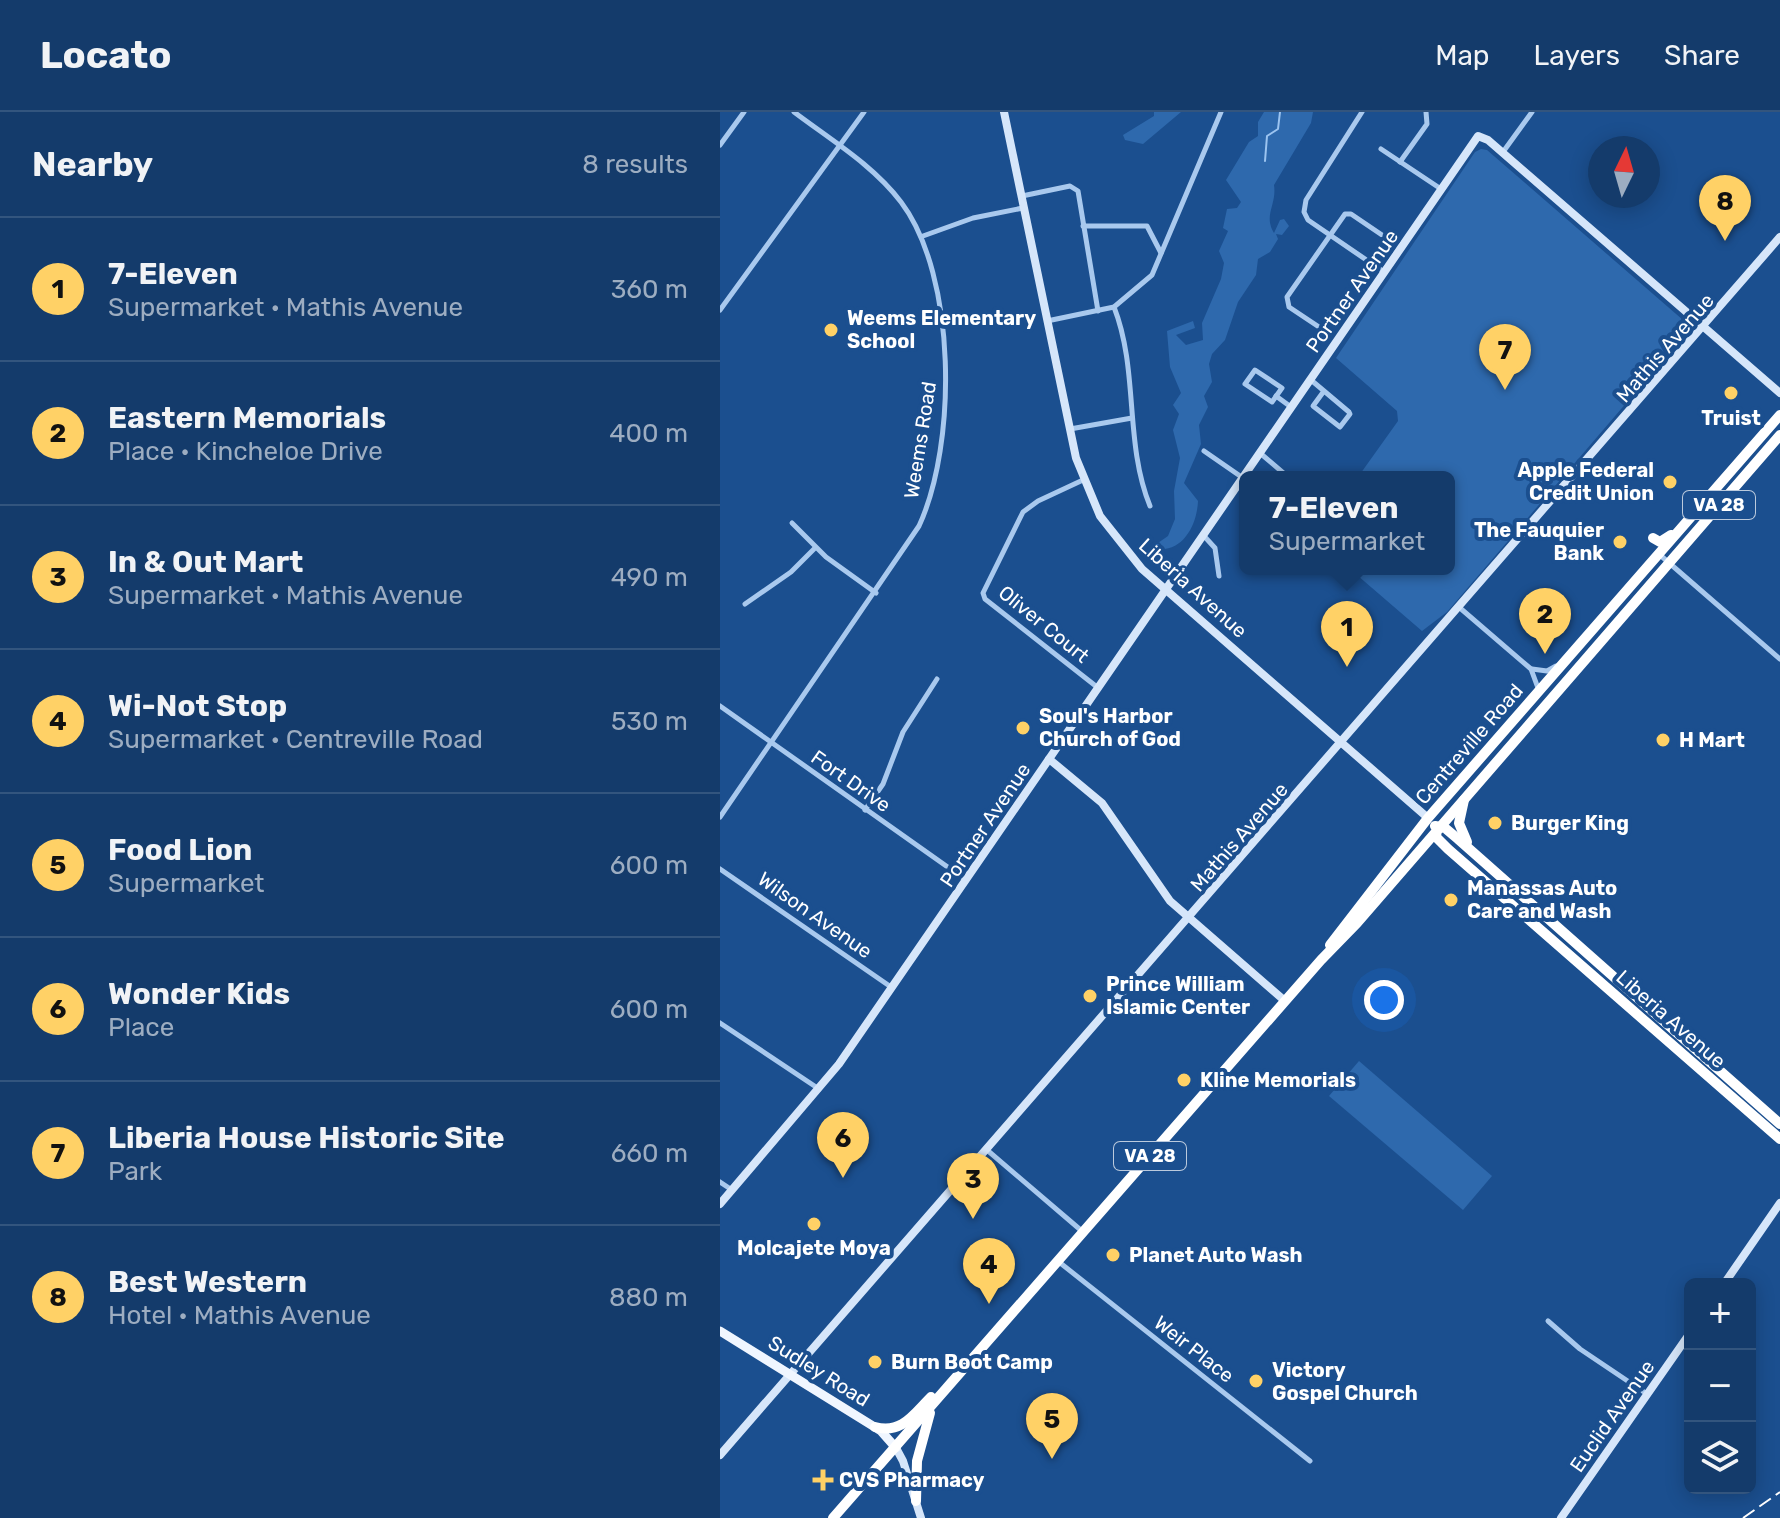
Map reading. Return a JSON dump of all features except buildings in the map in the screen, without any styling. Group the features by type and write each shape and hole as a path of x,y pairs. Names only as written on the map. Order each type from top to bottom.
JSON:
{"highway":[{"name":"Centreville Road","path":"1321,960 1350,917 1428,818 1780,415"},
{"name":"Centreville Road","path":"833,1518 1780,435"},
{"path":"1653,538 1661,542 1680,531"},
{"path":"1466,796 1461,808 1460,828 1474,853"},
{"name":"Liberia Avenue","path":"1428,818 1437,828 1445,828 1474,853 1780,1124"},
{"name":"Liberia Avenue","path":"1437,828 1436,837 1448,849 1780,1139"},
{"path":"1413,856 1431,847 1448,849"},
{"path":"875,1427 888,1430 900,1428 939,1389 953,1382"},
{"path":"916,1501 919,1452 935,1402"}],"main road":[{"name":"Sudley Road","path":"720,1331 875,1427 896,1448"}],"street":[{"path":"720,145 744,112"},
{"name":"Weems Road","path":"720,817 876,593 924,515 945,404 946,371 939,298 923,236 890,189 794,112"},
{"path":"721,306 864,112"},
{"name":"Liberia Avenue","path":"1006,112 1069,429 1083,480 1119,545 1165,590 1428,818"},
{"path":"1047,321 1114,307 1148,280 1162,254 1221,112"},
{"path":"1362,112 1304,206 1308,220 1384,272"},
{"path":"1400,162 1427,124 1426,112"},
{"path":"1532,112 1502,152 1780,393"},
{"name":"Portner Avenue","path":"1248,471 1478,136 1502,152"},
{"path":"1381,149 1441,190"},
{"path":"1022,196 1074,187 1079,194 1098,311"},
{"path":"923,236 973,218 1024,208"},
{"path":"1322,329 1289,307 1286,301 1348,213 1382,235"},
{"path":"1083,226 1147,226 1162,254"},
{"name":"Mathis Avenue","path":"720,1455 1342,744 1780,237"},
{"path":"1114,307 1126,352 1138,476 1150,506"},
{"path":"1255,370 1282,388 1276,396 1272,402 1245,384 1255,370"},
{"path":"1310,380 1324,391 1350,414 1340,427 1314,407 1324,391"},
{"path":"1276,396 1291,407"},
{"path":"1069,429 1132,418"},
{"path":"1204,451 1239,475"},
{"path":"1260,453 1281,471"},
{"name":"Oliver Court","path":"1083,480 1038,501 1023,512 983,593 985,599 1098,688"},
{"name":"Portner Avenue","path":"720,1204 820,1090 1239,484"},
{"path":"792,523 815,548 876,593"},
{"path":"1203,536 1215,548 1219,576"},
{"path":"745,604 791,572 815,548"},
{"path":"1659,554 1780,659"},
{"path":"1460,608 1531,669 1538,681 1537,694"},
{"path":"1531,669 1547,671 1567,659"},
{"path":"865,810 883,784 903,732 937,679"},
{"name":"Fort Drive","path":"720,706 966,880"},
{"path":"1049,759 1102,803 1158,889 1285,1001"},
{"name":"Wilson Avenue","path":"720,869 892,987"},
{"path":"720,1023 820,1090"},
{"path":"987,1150 1083,1232"},
{"path":"720,1182 732,1190"},
{"path":"1728,1278 1780,1203"},
{"name":"Weir Place","path":"1058,1262 1310,1461"},
{"path":"1548,1321 1580,1349 1647,1394"},
{"name":"Euclid Avenue","path":"1561,1518 1684,1342"},
{"path":"896,1448 921,1518"}],"shaded area":[{"path":"1154,112 1181,112 1143,144 1125,140 1123,135 1154,116"},
{"path":"1264,112 1313,112 1311,123 1274,185 1271,227 1274,233 1280,220 1284,219 1289,226 1282,235 1276,234 1278,239 1270,252 1258,259 1256,275 1238,302 1225,340 1212,354 1209,364 1212,382 1204,396 1208,407 1199,425 1201,444 1184,483 1198,501 1195,519 1181,541 1166,549 1157,549 1155,545 1168,536 1175,519 1174,491 1180,458 1173,430 1179,414 1173,405 1181,393 1170,367 1167,331 1193,321 1195,328 1176,335 1186,345 1203,340 1202,323 1221,279 1224,263 1219,251 1228,231 1223,228 1227,209 1237,208 1241,202 1226,180 1249,142 1258,136 1258,122"},
{"path":"1487,150 1683,320 1688,331 1447,612 1422,631 1357,575 1455,575 1455,471 1362,471 1398,421 1397,411 1336,358 1475,152"},
{"path":"1359,1061 1492,1176 1463,1210 1329,1096"}],"waterway":[{"path":"1265,161 1267,136 1278,129 1280,112"}],"railway":[{"path":"1743,1518 1780,1492"}],"place":[{"name":"Best Western","path":"1725,241"},
{"name":"Weems Elementary School","path":"831,330"},
{"name":"Liberia House Historic Site","path":"1505,390"},
{"name":"Truist","path":"1731,393"},
{"name":"Apple Federal Credit Union","path":"1670,482"},
{"name":"The Fauquier Bank","path":"1620,542"},
{"name":"Eastern Memorials","path":"1545,654"},
{"name":"7-Eleven","path":"1347,667"},
{"name":"Soul's Harbor Church of God","path":"1023,728"},
{"name":"H Mart","path":"1663,740"},
{"name":"Burger King","path":"1495,823"},
{"name":"Manassas Auto Care and Wash","path":"1451,900"},
{"name":"Prince William Islamic Center","path":"1090,996"},
{"name":"Kline Memorials","path":"1184,1080"},
{"name":"Wonder Kids","path":"843,1178"},
{"name":"In & Out Mart","path":"973,1219"},
{"name":"Molcajete Moya","path":"814,1224"},
{"name":"Planet Auto Wash","path":"1113,1255"},
{"name":"Wi-Not Stop","path":"989,1304"},
{"name":"Burn Boot Camp","path":"875,1362"},
{"name":"Victory Gospel Church","path":"1256,1381"},
{"name":"Food Lion","path":"1052,1459"},
{"name":"CVS Pharmacy","path":"823,1480"}]}
